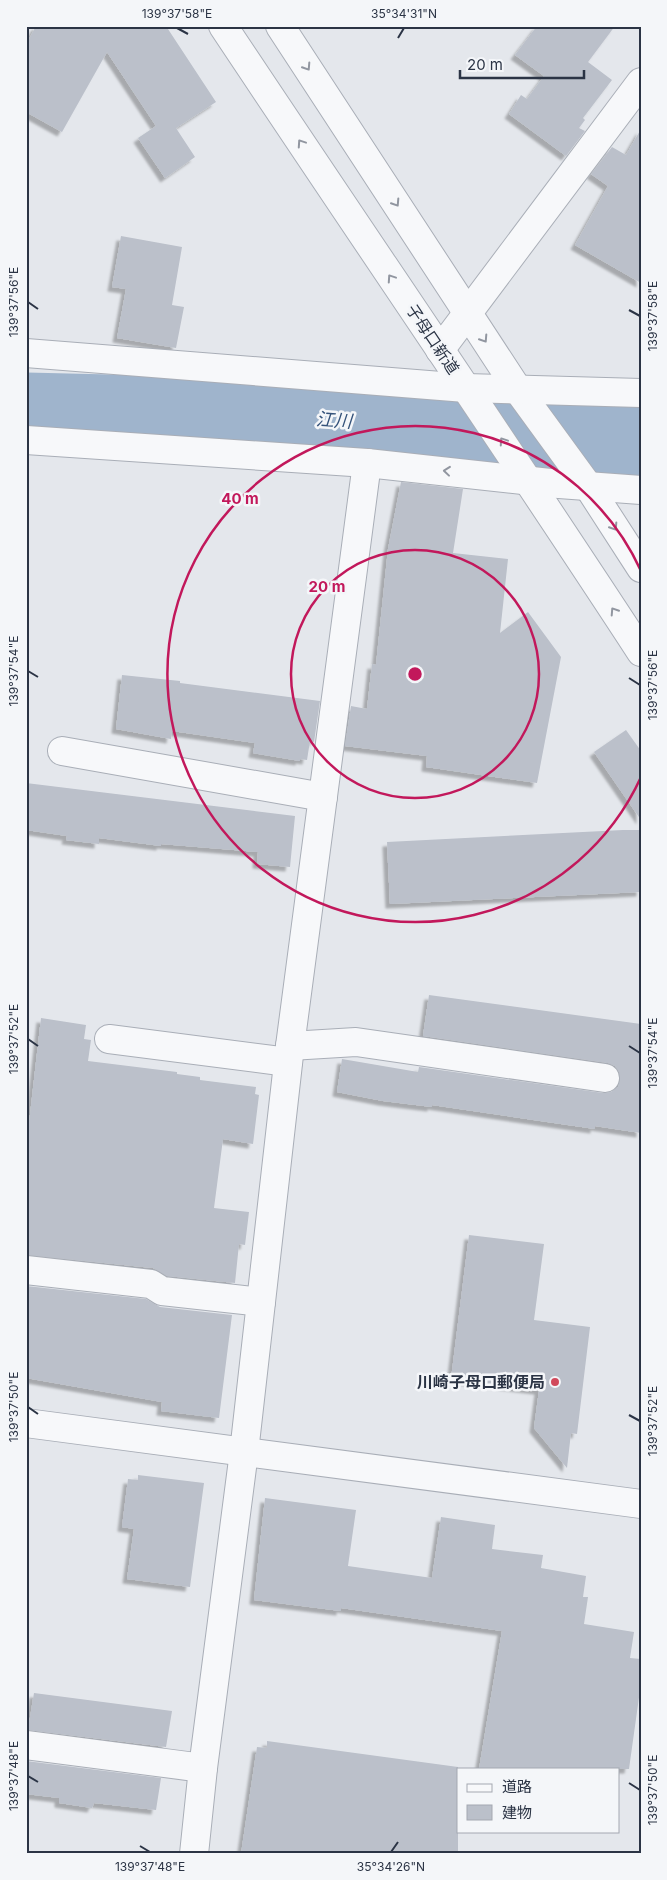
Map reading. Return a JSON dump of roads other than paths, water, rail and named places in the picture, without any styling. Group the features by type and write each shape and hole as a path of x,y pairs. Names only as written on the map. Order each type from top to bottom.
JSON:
{"street":[{"name":"子母口新道","path":"223,26 530,481 641,652"},
{"path":"280,26 468,315 518,390 588,486 641,568"},
{"path":"440,350 641,82"},
{"path":"26,353 466,388 600,390 641,393"},
{"path":"26,440 367,463 530,481 641,490"},
{"path":"194,1854 203,1768 244,1452 289,1054 367,463"},
{"path":"62,751 323,797"},
{"path":"109,1039 289,1054 356,1042 605,1078"},
{"path":"26,1270 150,1284 162,1291 261,1302"},
{"path":"26,1423 641,1504"},
{"path":"26,1745 203,1768"}],"waterway":[{"name":"江川","path":"26,410 275,416 641,439"}],"place":[{"name":"川崎子母口郵便局","path":"555,1382"}]}
